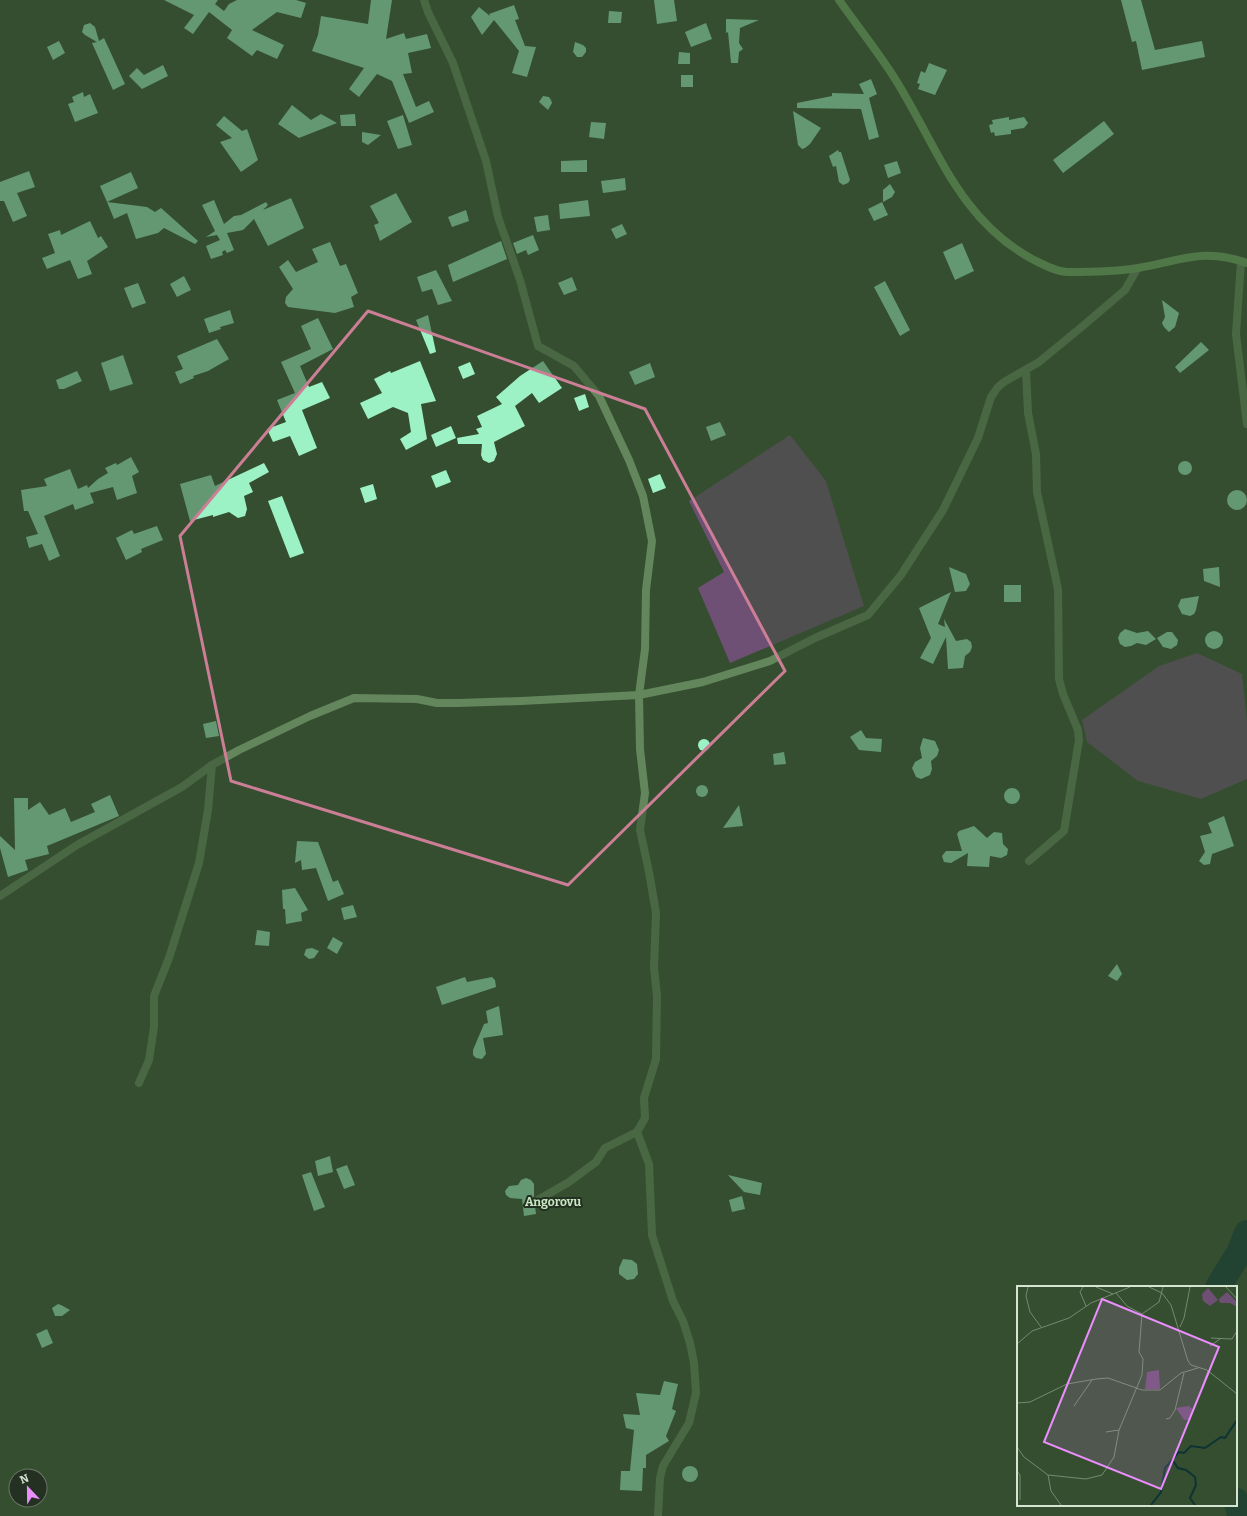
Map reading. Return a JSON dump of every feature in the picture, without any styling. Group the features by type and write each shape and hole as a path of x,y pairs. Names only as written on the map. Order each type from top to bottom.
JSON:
{"street":[{"path":"424,0 428,12 454,63 486,161 498,217 520,280 538,346 574,366 599,396 629,460 643,496 652,541 646,590 645,650 639,694 640,749 644,793 640,830 656,913 654,967 657,996 656,1059 644,1098 645,1118 637,1132 605,1148 596,1162 569,1182 536,1201"},
{"path":"839,0 891,72 944,168 981,220 999,238 1017,250 1044,265 1065,272 1138,268 1200,255 1228,256 1244,262 1236,334 1247,424"},
{"path":"0,896 77,845 182,787 212,765 264,737 354,698 417,699 437,703 459,703 521,702 639,694 703,682 770,661 815,638 868,614 901,575 943,510 978,438 991,397 1004,382 1026,370 1054,350 1125,290 1138,268"},
{"path":"1026,370 1028,413 1036,454 1038,497 1058,589 1059,679 1063,694 1078,730 1079,740 1064,832 1029,862"},
{"path":"139,1084 149,1060 154,1027 154,996 170,958 199,863 208,810 212,765"},
{"path":"637,1132 649,1164 652,1235 673,1301 683,1321 690,1343 694,1363 696,1393 689,1423 663,1466 660,1478 658,1516"}],"highlighted area":[{"path":"368,311 645,409 785,671 568,885 231,781 180,536"}],"shaded area":[{"path":"790,435 826,481 864,606 730,663 698,588 724,572 689,501"},
{"path":"1197,653 1242,674 1247,720 1247,779 1201,799 1138,781 1087,742 1082,720 1159,666"}],"building":[{"path":"164,0 218,0 215,4 224,11 229,4 237,0 296,0 306,3 301,18 277,12 252,30 284,45 277,59 257,50 252,56 227,38 232,30 209,12 193,34 184,28 194,15"},
{"path":"371,0 392,0 386,39 404,33 406,39 427,34 431,48 408,53 412,73 403,74 416,107 429,101 434,112 409,123 392,81 377,74 359,97 349,89 364,68 312,51 318,35 321,16 368,24"},
{"path":"654,0 674,0 677,21 657,24"},
{"path":"1121,0 1141,0 1155,50 1202,41 1205,57 1142,70 1136,41 1132,42"},
{"path":"514,5 519,19 515,20 525,46 536,47 527,77 512,73 519,51 494,20 482,35 471,17 479,7 490,16 489,14"},
{"path":"609,11 622,12 621,23 608,23"},
{"path":"726,19 759,20 740,28 739,43 743,49 739,52 738,63 731,63 728,32 726,33"},
{"path":"90,23 95,27 99,41 104,38 125,84 113,90 92,43 97,42 82,32 84,25"},
{"path":"706,23 712,39 691,47 685,32"},
{"path":"59,41 65,53 53,60 47,47"},
{"path":"575,42 586,48 586,52 582,57 577,57 573,52"},
{"path":"679,52 690,53 690,64 678,64"},
{"path":"929,63 947,70 935,95 918,89 920,84 917,83 921,71 925,73"},
{"path":"163,65 168,76 142,89 129,76 137,68 144,75"},
{"path":"681,75 693,75 693,87 681,87"},
{"path":"871,79 877,94 869,98 879,137 869,140 861,109 797,108 797,103 832,96 832,93 864,94 859,84"},
{"path":"83,92 84,97 90,94 98,113 75,122 68,104 74,102 72,97"},
{"path":"543,96 549,97 551,100 552,103 548,110 539,102"},
{"path":"292,105 311,120 321,114 337,123 299,138 278,124"},
{"path":"793,111 821,128 810,144 802,149 798,145"},
{"path":"355,114 356,126 341,126 340,115"},
{"path":"403,115 412,145 398,149 387,121"},
{"path":"224,116 242,131 247,129 258,160 241,172 220,142 232,138 216,125"},
{"path":"1009,117 1009,120 1024,117 1028,123 1024,128 1011,130 1011,134 995,136 994,132 991,133 989,125 993,124 992,120"},
{"path":"1104,121 1114,134 1063,173 1053,160"},
{"path":"591,122 606,123 604,139 589,137"},
{"path":"362,132 381,135 368,145 362,142"},
{"path":"838,150 841,152 850,180 848,183 843,185 839,182 836,166 833,167 829,156"},
{"path":"587,160 587,172 561,172 561,161"},
{"path":"897,161 901,173 888,178 884,165"},
{"path":"29,171 35,187 17,193 27,216 13,222 4,201 0,201 0,182"},
{"path":"131,172 138,188 107,202 100,186"},
{"path":"625,178 626,190 603,193 601,181"},
{"path":"890,184 895,192 892,197 883,202 883,190"},
{"path":"396,193 412,222 380,241 374,225 379,223 370,206"},
{"path":"291,198 304,228 268,246 254,219 243,230 227,233 234,250 227,253 225,250 222,252 223,255 211,259 206,246 220,240 217,235 206,237 215,231 202,205 214,200 224,224 234,216 241,215 266,202 268,205 263,210"},
{"path":"588,200 590,216 560,219 559,204"},
{"path":"107,202 147,207 155,212 161,208 198,241 195,244 164,228 158,233 136,239 127,213 114,219"},
{"path":"882,202 888,215 874,221 868,209"},
{"path":"466,210 469,221 452,227 448,217"},
{"path":"548,215 550,230 537,232 534,217"},
{"path":"90,221 98,238 101,236 108,247 87,261 92,274 78,279 70,260 47,269 42,258 55,253 48,234 60,230 61,235"},
{"path":"622,224 627,234 616,239 611,229"},
{"path":"533,235 539,250 528,255 526,250 517,254 513,243"},
{"path":"501,241 507,259 453,282 448,265"},
{"path":"330,242 340,266 346,264 358,293 351,297 354,307 335,313 288,307 285,303 286,297 293,289 279,267 288,260 296,272 318,262 312,249"},
{"path":"962,243 974,271 955,280 943,252"},
{"path":"436,270 452,301 438,305 432,289 422,292 417,277"},
{"path":"184,276 191,290 177,297 170,284"},
{"path":"572,277 577,290 564,295 558,283"},
{"path":"885,281 910,330 900,336 874,287"},
{"path":"138,283 146,303 132,308 124,288"},
{"path":"1162,300 1179,313 1175,327 1169,332 1162,323 1165,317"},
{"path":"230,310 234,323 220,327 221,329 209,333 204,319"},
{"path":"428,315 436,352 430,354 416,320"},
{"path":"318,318 333,349 300,366 309,387 322,382 330,398 302,410 317,448 299,456 290,436 273,442 267,429 286,422 277,400 295,393 281,362 311,349 301,326"},
{"path":"217,339 229,359 208,371 193,376 194,378 180,384 175,372 183,369 177,356"},
{"path":"1201,342 1209,350 1180,373 1175,367"},
{"path":"123,355 133,384 110,391 101,363"},
{"path":"420,361 436,401 421,404 427,439 406,450 400,439 411,432 408,413 393,407 368,419 360,403 382,393 374,379 390,371 391,373"},
{"path":"543,361 562,388 539,403 532,393 515,406 525,426 494,442 497,454 494,461 489,463 483,460 481,455 482,444 458,444 457,438 479,434 476,429 482,427 477,416 502,404 496,397 520,376"},
{"path":"470,362 475,374 463,379 458,367"},
{"path":"650,363 655,377 635,385 629,372"},
{"path":"77,371 82,381 64,389 59,389 56,380"},
{"path":"585,394 589,407 579,411 574,398"},
{"path":"720,422 726,435 711,441 706,427"},
{"path":"451,426 456,438 436,447 431,435"},
{"path":"131,457 139,472 132,476 137,493 117,500 113,487 90,493 94,503 75,510 73,504 44,516 60,556 49,561 42,544 29,548 26,537 38,534 28,511 24,511 21,490 47,486 44,479 70,469 78,489 87,485 88,488 108,473 105,468 116,463 117,465"},
{"path":"1185,461 1190,463 1192,468 1190,473 1185,475 1180,473 1178,468 1180,463"},
{"path":"264,463 269,472 249,483 253,492 244,496 247,509 245,516 238,518 229,512 213,517 213,515 190,521 180,484 211,475 215,486"},
{"path":"446,470 451,482 436,488 431,476"},
{"path":"660,474 666,488 653,493 648,479"},
{"path":"373,484 377,499 365,503 360,488"},
{"path":"1237,490 1244,493 1247,500 1244,507 1237,510 1230,507 1227,500 1230,493"},
{"path":"282,496 304,553 290,558 268,501"},
{"path":"157,526 163,540 141,549 142,552 126,560 116,538 132,530 134,534"},
{"path":"949,567 966,574 970,584 966,591 955,592"},
{"path":"1219,567 1220,587 1204,581 1203,569"},
{"path":"1004,585 1021,585 1021,602 1004,602"},
{"path":"951,592 938,624 945,627 944,619 956,641 967,639 971,642 972,647 970,652 965,656 963,668 948,669 946,637 933,664 920,658 931,638 919,608"},
{"path":"1199,596 1194,614 1190,616 1182,614 1178,606 1181,599"},
{"path":"1125,629 1137,633 1148,631 1156,639 1146,645 1137,643 1125,647 1120,644 1118,638 1120,633"},
{"path":"1214,631 1220,634 1223,640 1220,646 1214,649 1208,646 1205,640 1208,634"},
{"path":"1167,632 1172,632 1178,640 1177,645 1171,649 1163,647 1157,638"},
{"path":"216,721 219,736 206,738 203,724"},
{"path":"861,730 866,738 882,739 881,752 859,750 850,737"},
{"path":"923,738 935,741 939,750 937,756 931,761 932,769 930,775 921,779 916,777 912,768 915,762 922,758 920,748"},
{"path":"702,739 706,739 710,745 706,751 702,751 698,747 698,743"},
{"path":"784,752 786,764 774,765 773,754"},
{"path":"700,785 704,785 708,791 704,797 700,797 696,793 696,789"},
{"path":"1012,788 1018,790 1020,796 1018,802 1012,804 1006,802 1004,796 1006,790"},
{"path":"110,795 119,816 47,846 49,854 25,860 28,870 8,877 0,848 0,836 15,850 14,798 28,798 28,810 40,802 49,815 65,808 71,822 95,812 91,804"},
{"path":"739,805 743,826 723,828"},
{"path":"1224,816 1234,846 1212,854 1210,864 1204,865 1199,861 1205,852 1200,836 1212,833 1208,823"},
{"path":"974,826 987,838 994,832 1002,833 1003,844 1008,849 1007,855 1001,858 990,856 989,867 967,866 968,853 951,863 944,862 942,856 946,851 962,851 957,834 959,831"},
{"path":"297,841 318,842 333,882 338,880 344,894 328,901 316,868 302,870 301,860 295,863"},
{"path":"295,888 308,910 301,913 302,921 286,924 285,909 283,909 282,890"},
{"path":"353,905 357,917 344,920 341,908"},
{"path":"257,930 270,932 269,946 255,945"},
{"path":"333,937 343,943 337,954 327,948"},
{"path":"312,948 319,951 314,958 309,959 304,955 306,949"},
{"path":"1117,964 1122,974 1117,981 1108,976"},
{"path":"465,977 467,982 492,977 495,980 496,987 442,1005 436,987"},
{"path":"499,1006 503,1035 483,1038 486,1054 482,1059 476,1058 473,1055 473,1050 484,1024 488,1023 486,1011"},
{"path":"330,1156 333,1172 318,1176 315,1161"},
{"path":"347,1165 355,1185 344,1189 336,1169"},
{"path":"311,1172 325,1207 314,1211 302,1175"},
{"path":"728,1175 762,1183 760,1195 744,1192"},
{"path":"526,1178 531,1180 534,1184 534,1196 531,1201 535,1206 536,1214 524,1216 522,1199 510,1198 506,1195 505,1191 509,1186 518,1185 521,1180"},
{"path":"742,1196 745,1209 732,1212 729,1200"},
{"path":"623,1259 632,1260 637,1264 638,1274 634,1279 627,1280 619,1274 619,1268"},
{"path":"58,1304 70,1310 62,1316 55,1316 52,1308"},
{"path":"47,1329 53,1343 42,1348 36,1334"},
{"path":"664,1381 678,1384 672,1409 676,1411 666,1436 669,1441 646,1455 646,1468 643,1468 642,1491 620,1490 621,1471 630,1471 634,1430 626,1428 623,1414 640,1415 636,1393 660,1395"},
{"path":"687,1466 693,1466 698,1471 696,1480 693,1482 687,1482 682,1477 682,1471"}],"waterway":[{"path":"1219,1286 1239,1253 1247,1233"},
{"path":"1237,1504 1241,1516"}],"district":[{"name":"Angorovu","path":"553,1202"}]}
